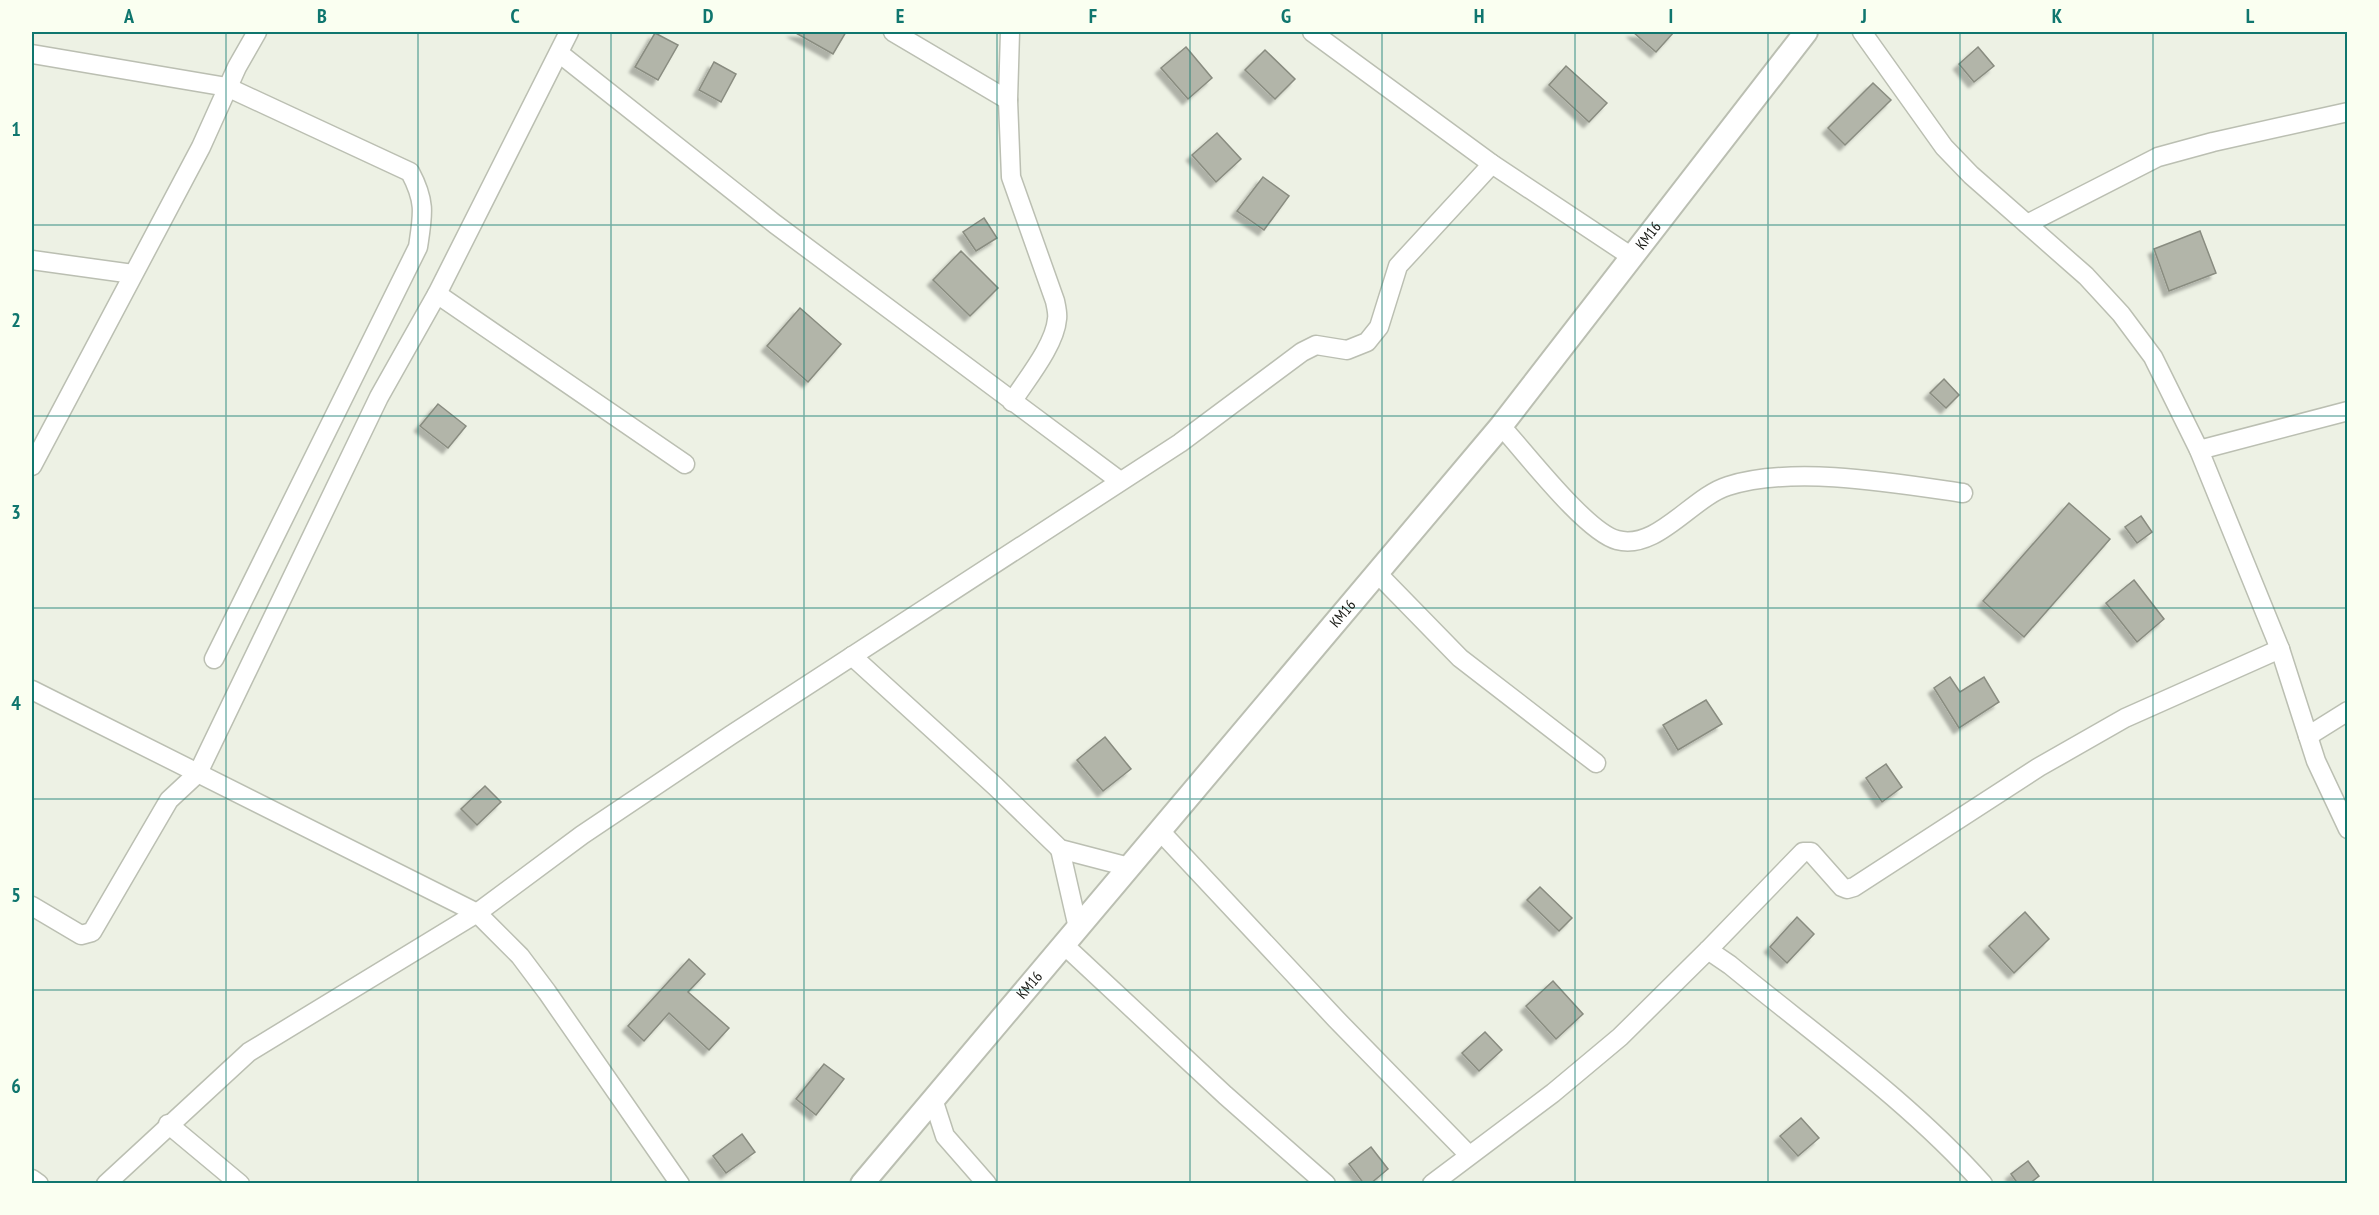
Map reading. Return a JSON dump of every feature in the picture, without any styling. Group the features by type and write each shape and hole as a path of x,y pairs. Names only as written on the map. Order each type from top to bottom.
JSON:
{"street":[{"path":"32,466 201,147 227,87 257,32"},
{"path":"32,906 81,935 92,932 169,800 198,773 379,398 437,294 569,32"},
{"path":"893,32 1008,100"},
{"path":"1010,32 1008,100 1011,177 1055,301 1058,319 1053,335 1037,364 1012,402"},
{"path":"1312,32 1492,164 1632,257"},
{"name":"KM16","path":"862,1184 1501,426 1806,32"},
{"path":"1862,32 1944,147 2086,276 2121,314 2153,357 2199,450 2280,649 2316,761 2348,829"},
{"path":"559,53 775,224 1120,481"},
{"path":"32,54 227,87 410,172 421,193 423,216 418,247 214,659"},
{"path":"2027,224 2158,158 2212,142 2348,112"},
{"path":"106,1184 168,1124 249,1052 477,914 582,835 1180,443 1302,352 1316,345 1347,350 1367,342 1379,327 1398,266 1492,164"},
{"path":"32,261 134,274"},
{"path":"437,294 686,464"},
{"path":"2199,450 2348,411"},
{"path":"1501,426 1596,530 1617,541 1642,541 1725,487 1762,478 1874,480 1963,493"},
{"path":"1378,574 1460,658 1596,763"},
{"path":"1432,1184 1468,1154 1553,1093 1620,1037 1803,852 1811,852 1842,887 1847,889 1854,887 2039,767 2126,718 2280,649"},
{"path":"852,656 995,786 1060,849 1129,867"},
{"path":"32,690 477,914 520,956 680,1184"},
{"path":"2308,736 2348,711"},
{"path":"1160,831 1336,1019 1468,1154"},
{"path":"1060,849 1071,936 1225,1095 1326,1184"},
{"path":"1708,950 1730,965 1881,1088 1966,1165 1983,1184"},
{"path":"933,1099 945,1136 987,1184"},
{"path":"168,1124 240,1184"},
{"path":"32,1179 39,1184"}],"building":[{"path":"794,32 846,32 833,54"},
{"path":"1633,32 1674,32 1656,52"},
{"path":"655,33 678,45 658,80 635,67"},
{"path":"1186,47 1212,78 1188,99 1161,68"},
{"path":"1978,47 1994,66 1974,82 1959,64"},
{"path":"1265,50 1295,79 1275,99 1245,70"},
{"path":"714,62 736,74 721,102 699,90"},
{"path":"1566,66 1607,103 1589,122 1549,85"},
{"path":"1873,83 1891,100 1845,145 1828,128"},
{"path":"1217,133 1241,159 1216,182 1192,155"},
{"path":"1263,177 1289,196 1264,230 1237,211"},
{"path":"984,218 997,238 976,251 963,232"},
{"path":"2200,231 2216,273 2169,291 2154,249"},
{"path":"961,251 998,288 970,316 933,280"},
{"path":"800,308 841,344 808,382 767,346"},
{"path":"1944,379 1959,395 1946,408 1930,393"},
{"path":"438,404 466,426 448,448 420,426"},
{"path":"2069,503 2110,539 2024,637 1983,601"},
{"path":"2141,516 2152,532 2137,543 2125,527"},
{"path":"2134,580 2164,619 2137,642 2106,603"},
{"path":"1950,677 1960,692 1984,677 1999,702 1959,728 1934,688"},
{"path":"1706,700 1722,724 1678,750 1663,725"},
{"path":"1105,737 1131,769 1103,791 1077,760"},
{"path":"1886,764 1902,787 1882,802 1866,778"},
{"path":"485,786 501,802 477,825 461,809"},
{"path":"1540,887 1572,918 1559,931 1527,900"},
{"path":"2025,912 2049,939 2014,973 1989,946"},
{"path":"1797,917 1814,934 1787,963 1770,947"},
{"path":"689,959 705,974 688,992 729,1028 709,1050 669,1013 644,1041 628,1026"},
{"path":"1553,981 1583,1014 1556,1039 1526,1006"},
{"path":"1485,1032 1502,1050 1479,1071 1462,1053"},
{"path":"824,1064 844,1079 816,1115 796,1099"},
{"path":"1801,1118 1819,1138 1798,1156 1780,1136"},
{"path":"742,1134 755,1152 726,1173 713,1156"},
{"path":"1371,1147 1388,1169 1370,1184 1364,1184 1349,1164"},
{"path":"2028,1161 2039,1176 2029,1184 2018,1184 2011,1174"}]}
